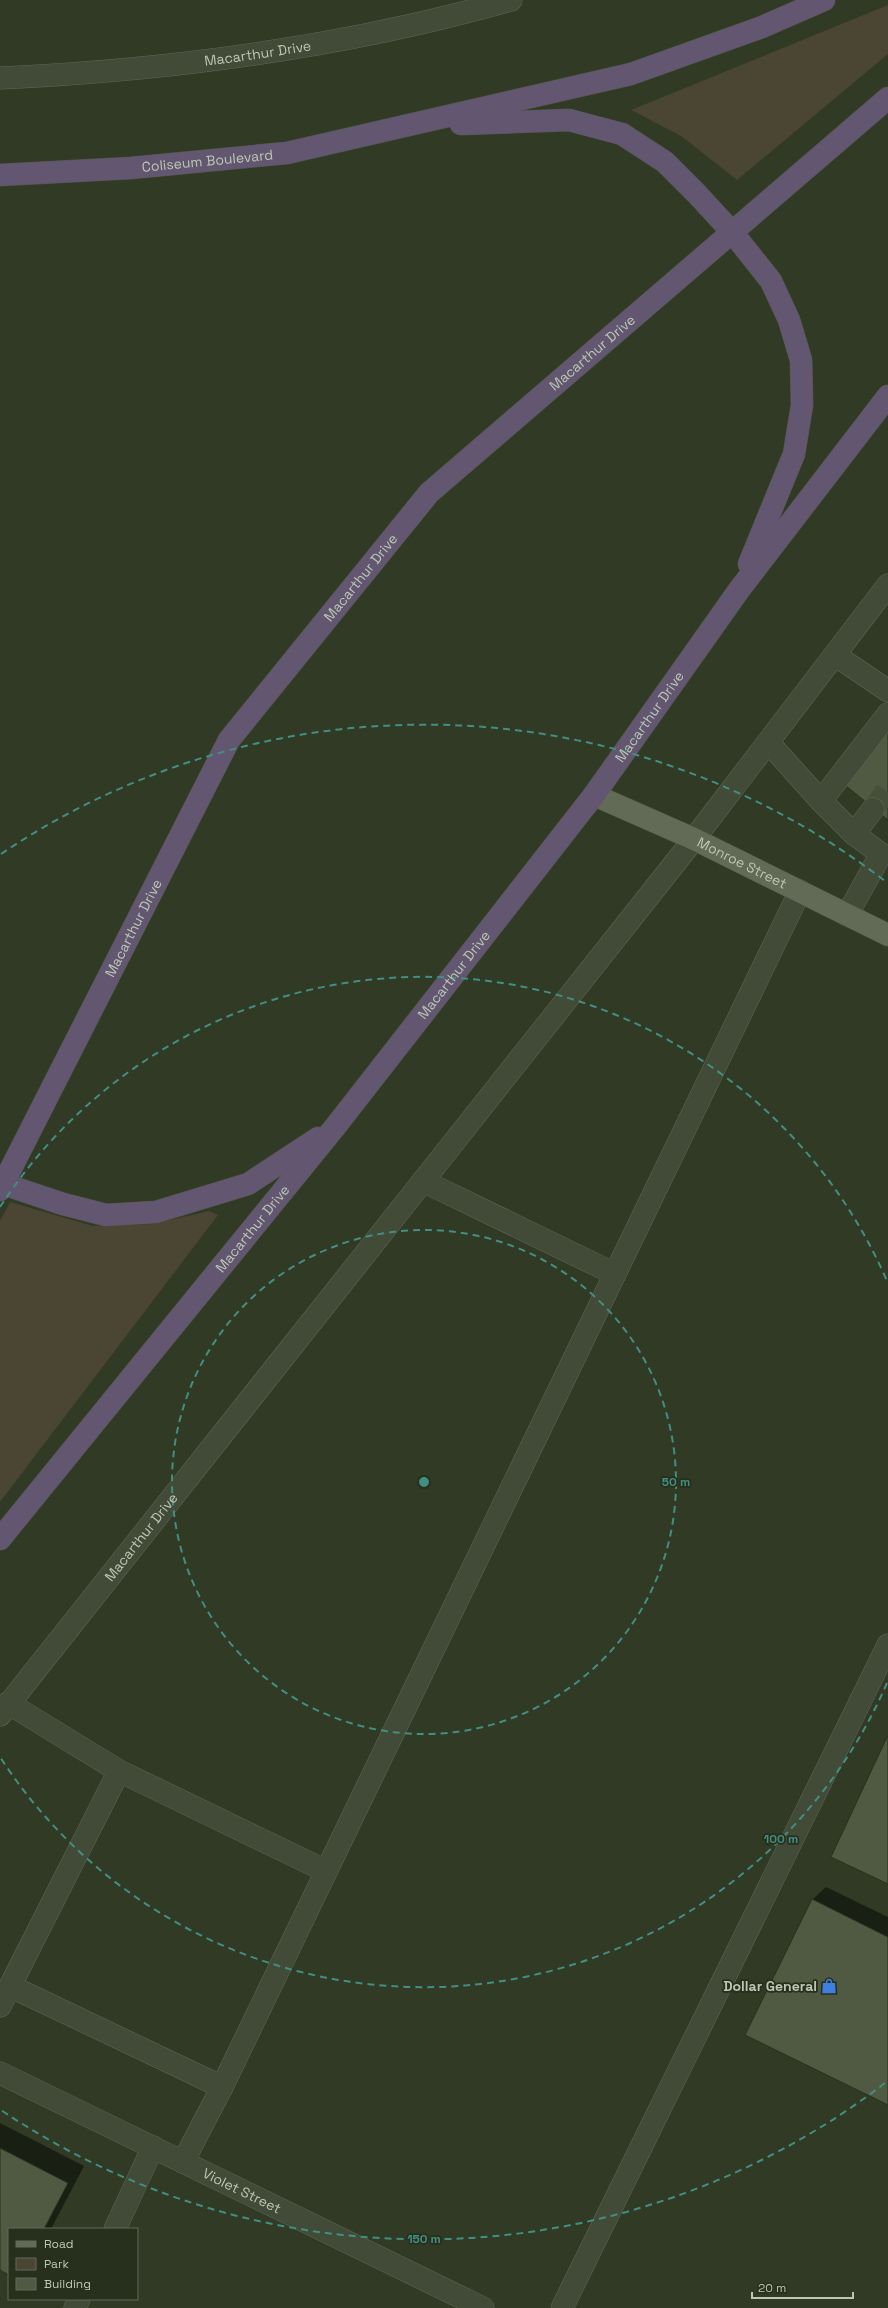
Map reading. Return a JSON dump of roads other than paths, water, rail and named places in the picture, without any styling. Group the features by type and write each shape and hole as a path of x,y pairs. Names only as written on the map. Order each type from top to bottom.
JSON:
{"highway":[{"path":"413,125 631,74 762,27 824,0"},
{"name":"Macarthur Drive","path":"1,1185 229,740 429,493 888,98"},
{"path":"413,125 569,120 622,134 665,162 732,232 770,281 790,320 801,360 802,405 794,454 739,590"},
{"name":"Coliseum Boulevard","path":"0,176 131,168 287,153 413,125"},
{"name":"Macarthur Drive","path":"0,1539 335,1127 594,795 739,590 888,396"},
{"path":"1,1185 106,1215 156,1212 248,1184 335,1127"}],"main road":[{"name":"Monroe Street","path":"594,795 694,840 888,935"}],"street":[{"name":"Macarthur Drive","path":"0,78 84,74 165,66 304,47 454,16 512,0"},
{"name":"Macarthur Drive","path":"4,1709 694,840 888,585"},
{"path":"835,655 888,691"},
{"path":"821,801 888,714"},
{"path":"768,742 821,801 854,834 885,856 847,915"},
{"path":"854,834 873,809"},
{"path":"183,2162 222,2087 800,891"},
{"path":"423,1181 615,1274"},
{"path":"562,2308 888,1645"},
{"path":"4,1709 119,1770 326,1871"},
{"path":"0,2006 119,1770"},
{"path":"10,1986 222,2087"},
{"name":"Violet Street","path":"0,2073 153,2147 469,2305"},
{"path":"115,2228 153,2147"}],"tunnel":[{"path":"873,809 888,789"}],"place":[{"name":"Dollar General","path":"829,1986"}]}
